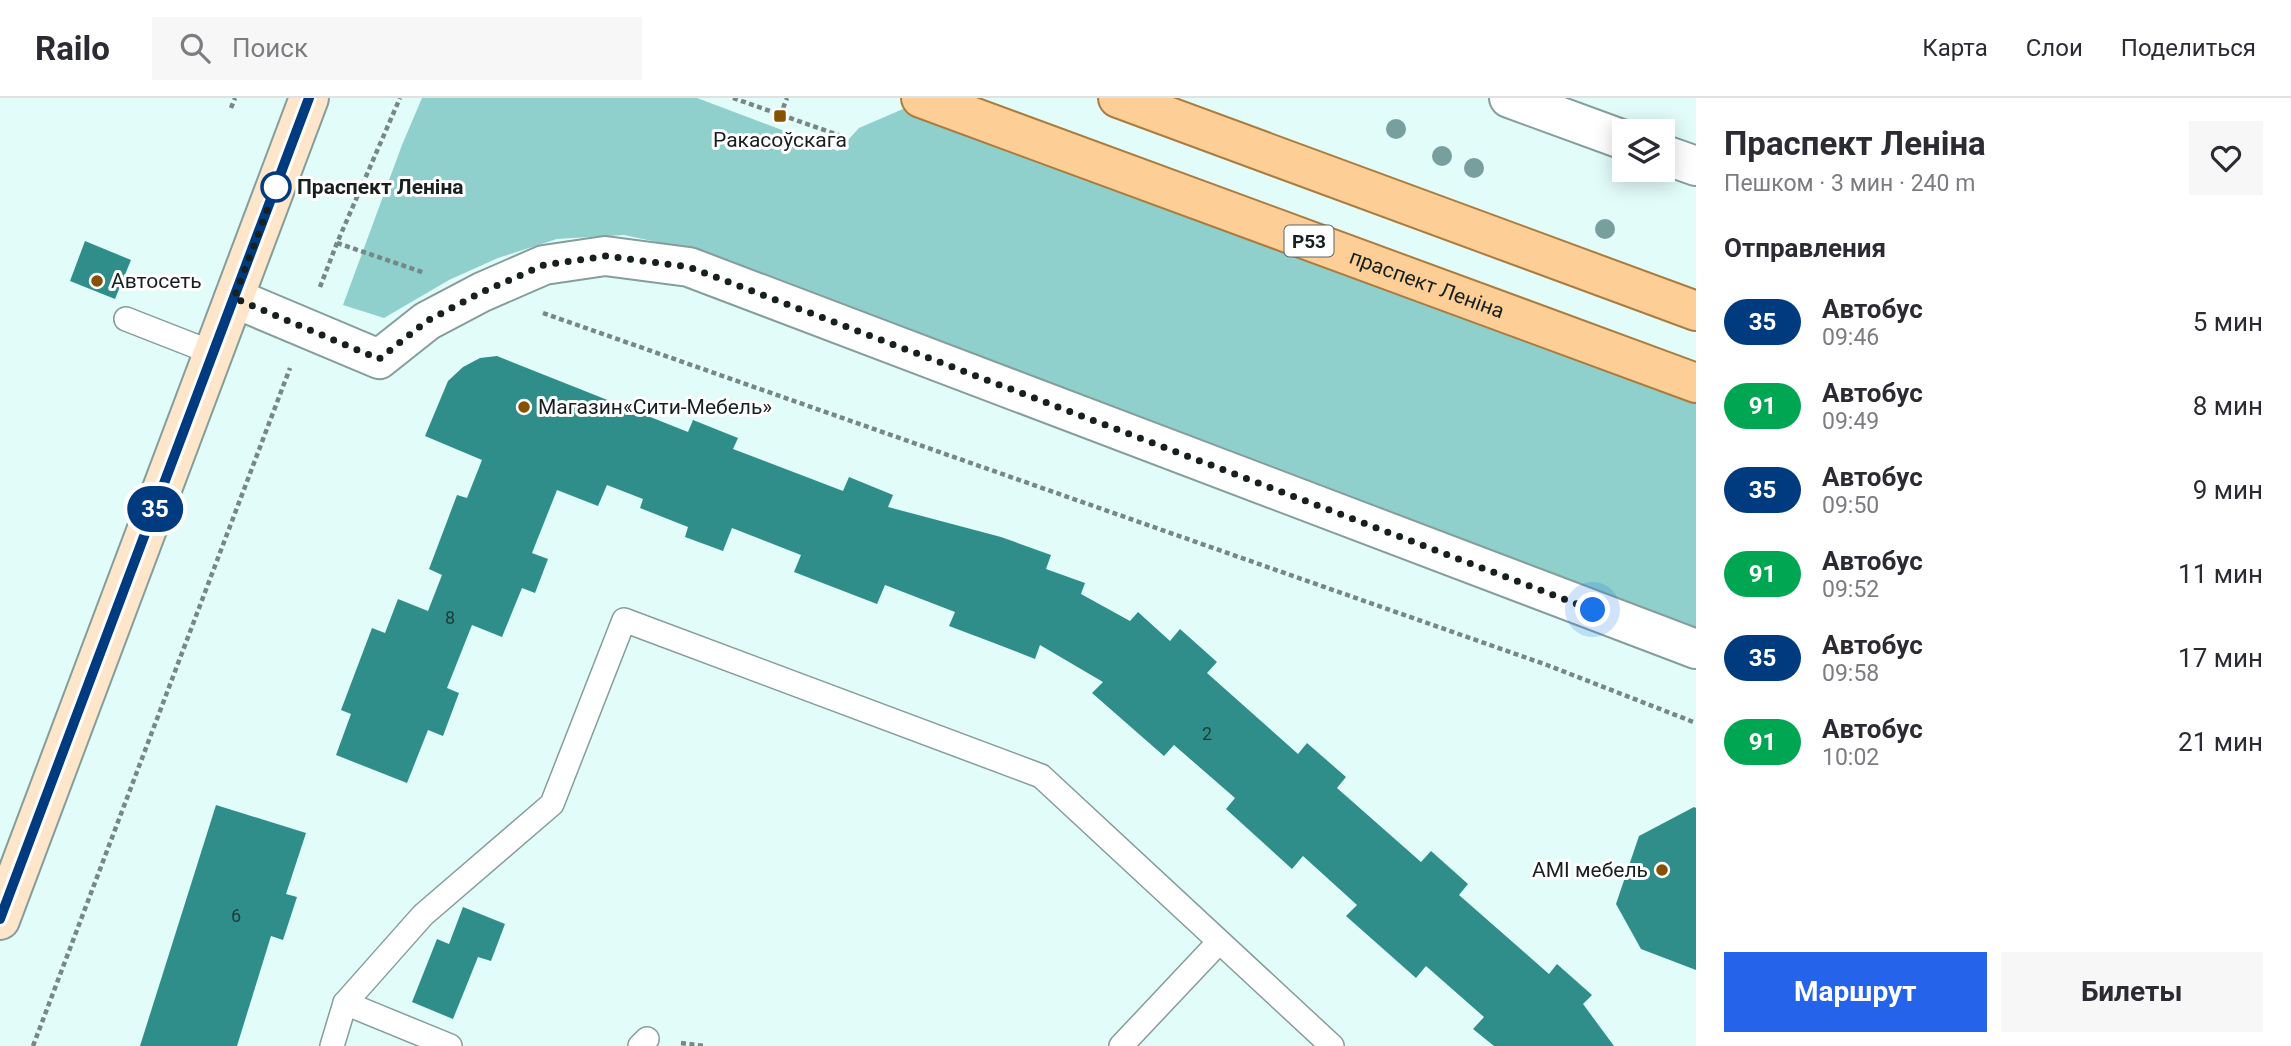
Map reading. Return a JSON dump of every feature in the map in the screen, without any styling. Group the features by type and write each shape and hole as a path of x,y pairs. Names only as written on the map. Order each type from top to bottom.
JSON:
{"main road":[{"path":"0,919 309,98"},
{"name":"праспект Леніна","path":"921,98 1696,383"},
{"path":"1118,98 1696,312"}],"street":[{"path":"1509,98 1612,136"},
{"path":"1675,159 1696,166"},
{"path":"234,298 379,359 427,321 482,292 544,265 606,256 689,267 1696,649"}],"lane":[{"path":"126,319 213,353"},
{"path":"332,1046 345,1003 423,915 552,804 624,620 1041,776 1332,1046"},
{"path":"1121,1046 1219,942"},
{"path":"345,1003 450,1046"}],"path":[{"path":"231,108 235,98"},
{"path":"33,1046 337,243 400,98"},
{"path":"733,98 844,138"},
{"path":"780,116 787,98"},
{"path":"337,243 1547,665 1696,723"}],"shaded area":[{"path":"422,98 697,98 838,151 859,128 903,109 938,118 1696,391 1696,628 690,249 624,235 557,239 498,258 449,280 384,318 343,305"}],"building":[{"path":"85,241 131,260 115,299 70,281"},
{"path":"497,356 688,432 693,420 738,438 733,449 843,491 849,477 893,495 888,507 1001,537 1051,555 1046,569 1085,583 1081,594 1130,621 1138,612 1170,641 1180,629 1217,662 1207,673 1298,754 1307,743 1346,777 1337,788 1421,862 1431,851 1468,884 1459,895 1549,974 1557,964 1592,995 1583,1004 1614,1046 1494,1046 1473,1029 1484,1017 1426,966 1416,978 1346,916 1357,905 1303,856 1292,869 1226,809 1235,798 1174,745 1164,756 1092,693 1103,682 1040,645 1035,659 949,626 955,612 885,585 877,604 794,572 801,555 732,528 723,551 685,537 688,527 640,508 643,499 607,485 598,506 557,490 532,553 548,559 535,593 522,588 502,637 472,625 447,688 459,693 443,736 428,730 407,783 336,755 351,714 341,710 372,628 385,633 398,599 428,611 442,575 429,569 457,495 467,498 482,460 425,436 448,381 463,367 480,358"},
{"path":"216,805 306,833 286,894 297,897 283,940 271,936 237,1046 140,1046"},
{"name":"AMI мебель","path":"1694,807 1696,970 1641,949 1616,904 1639,836"},
{"path":"463,907 505,924 491,961 478,957 453,1019 412,1002 437,939 449,944"}],"bus line":[{"name":"35","path":"0,919 309,98"}],"place":[{"name":"Ракасоўскага","path":"780,116"},
{"name":"Праспект Леніна","path":"276,187"},
{"name":"Автосеть","path":"97,281"},
{"name":"Магазин«Сити-Мебель»","path":"524,407"},
{"name":"AMI мебель","path":"1662,870"}],"route":[{"path":"276,187 234,298 379,359 427,321 482,292 544,265 606,256 689,267 1593,610"}]}
